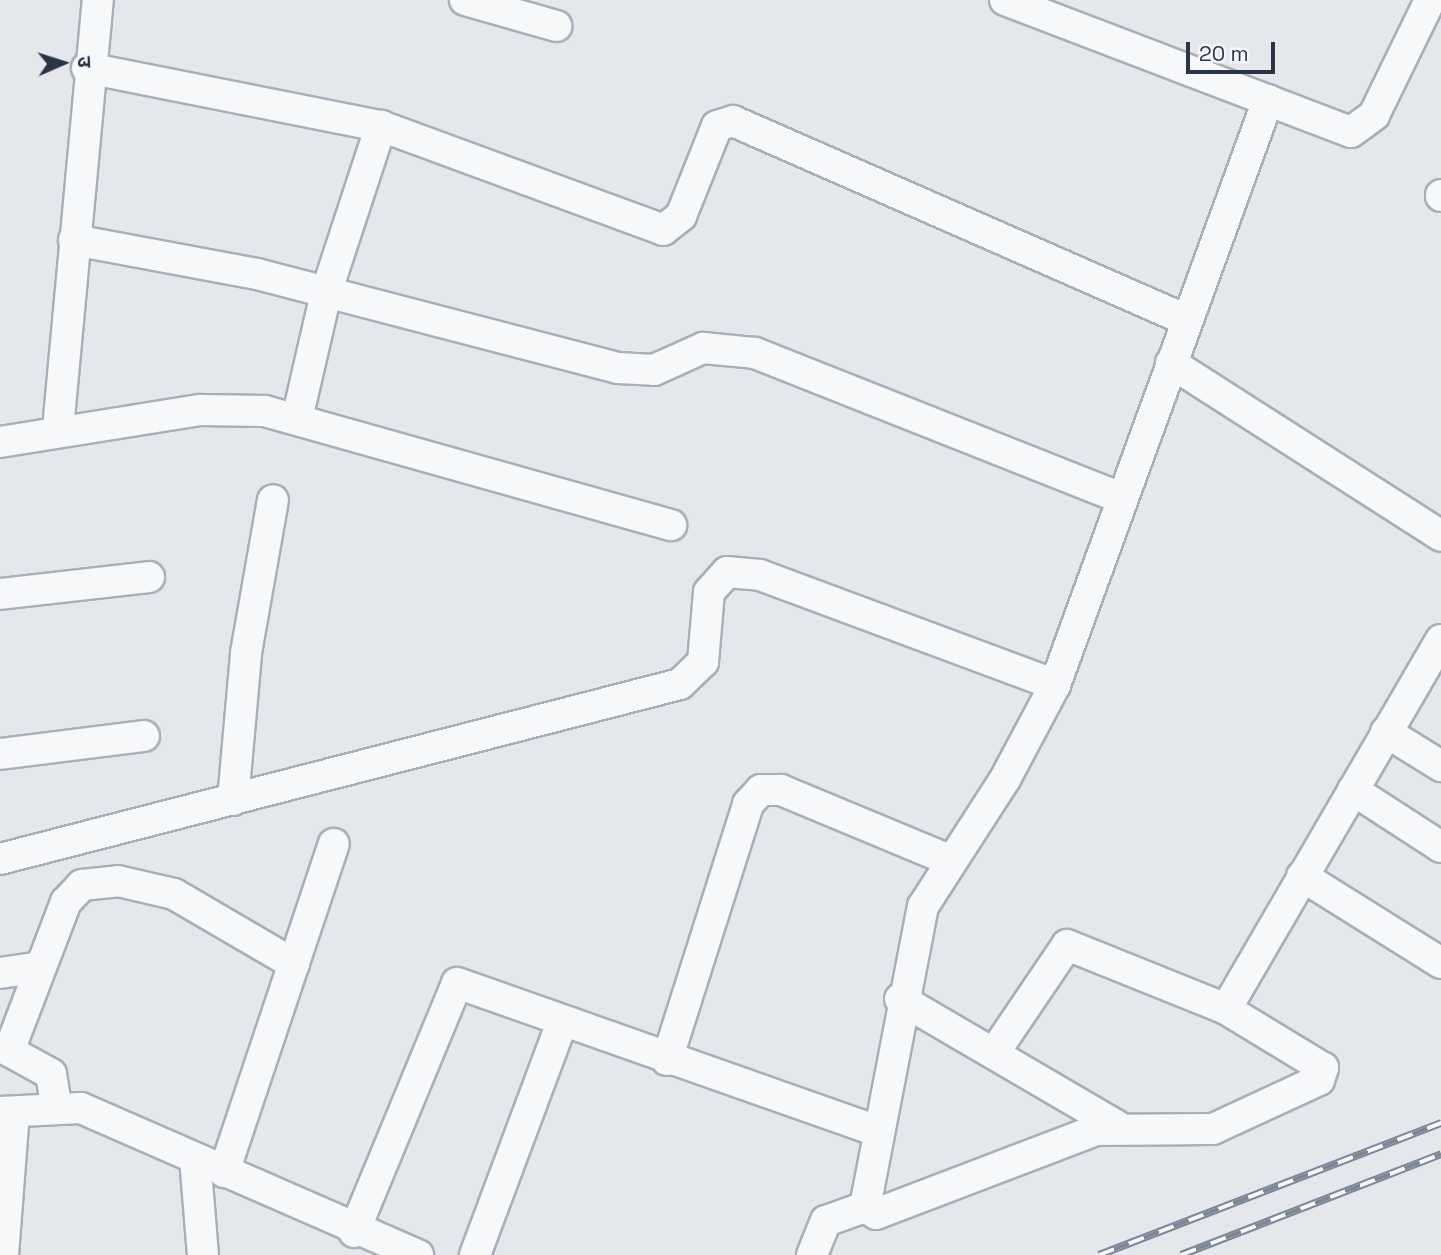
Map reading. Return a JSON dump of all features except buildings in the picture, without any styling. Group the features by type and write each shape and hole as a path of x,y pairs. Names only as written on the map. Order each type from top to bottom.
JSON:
{"street":[{"path":"58,429 87,68 98,0"},
{"path":"465,0 556,26"},
{"path":"1004,0 1268,100 1331,129 1351,132 1366,126 1431,15"},
{"path":"87,68 381,126 663,230 681,216 717,127 733,121 1186,320"},
{"path":"865,1207 875,1130 923,906 947,859 1005,779 1055,685 1268,100"},
{"path":"297,419 326,293 381,126"},
{"path":"74,240 326,293 618,368 654,370 703,348 755,353 1122,498"},
{"path":"1171,363 1441,536"},
{"path":"0,442 58,429 233,408 297,419 670,525"},
{"path":"233,800 244,666 273,500"},
{"path":"0,859 680,684 703,662 715,580 740,570 1055,685"},
{"path":"0,594 149,577"},
{"path":"1226,1009 1441,640"},
{"path":"1386,732 1441,766"},
{"path":"0,754 145,736"},
{"path":"667,1060 748,804 761,790 780,790 947,859"},
{"path":"1353,790 1441,847"},
{"path":"224,1172 334,844"},
{"path":"1302,876 1441,963"},
{"path":"56,1105 51,1074 9,1051 41,967 74,892 118,881 174,894 293,964"},
{"path":"865,1207 876,1214 1117,1126 1213,1129 1323,1074 1323,1068 1226,1009 1067,945 994,1053"},
{"path":"0,973 41,967"},
{"path":"354,1232 457,982 667,1060 875,1130"},
{"path":"901,999 1117,1126"},
{"path":"475,1255 562,1022"},
{"path":"3,1255 7,1112 56,1105 103,1116 354,1232 418,1255"},
{"path":"195,1158 203,1255"},
{"path":"813,1255 826,1221 865,1207"}],"railway":[{"path":"1099,1255 1441,1123"},
{"path":"1181,1255 1441,1154"}]}
